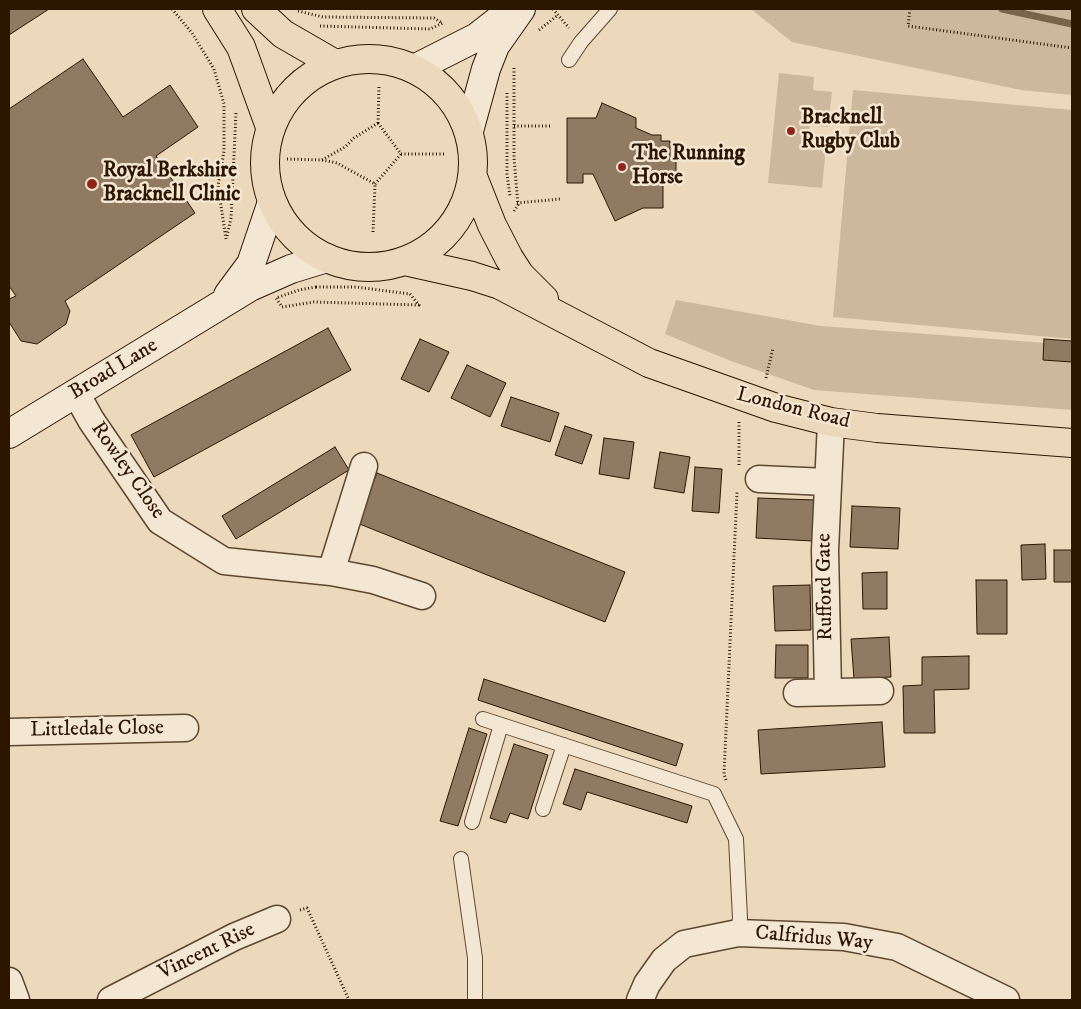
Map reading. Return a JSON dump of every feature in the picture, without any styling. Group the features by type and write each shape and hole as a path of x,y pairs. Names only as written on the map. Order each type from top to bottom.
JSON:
{"main road":[{"path":"218,9 241,47 270,127"},
{"path":"256,9 283,34 335,64"},
{"path":"368,60 389,61 414,69 430,78 450,98 469,131 474,152 473,176 465,208 451,231 426,250 405,261 352,264 327,258 304,246 287,229 272,202 267,190 264,168 265,146 270,127 281,106 294,90 319,71 335,64 368,60"},
{"name":"London Road","path":"473,176 492,225 509,258 531,288 561,316"},
{"name":"London Road","path":"405,261 500,285 607,342 663,368 768,405 831,422 913,431 1072,443"}],"street":[{"path":"414,69 477,38 513,9"},
{"path":"469,131 486,69 495,46 521,9"},
{"name":"Broad Lane","path":"220,306 251,264 272,202"},
{"name":"Broad Lane","path":"9,434 269,277 327,258"},
{"name":"Rowley Close","path":"76,393 91,420 160,522 224,561 331,572 373,580 422,596"},
{"name":"Rufford Gate","path":"828,692 825,550 831,422"},
{"path":"331,572 364,466"},
{"path":"745,479 827,482"},
{"path":"797,693 880,691"},
{"name":"Littledale Close","path":"9,732 185,728"},
{"name":"Vincent Rise","path":"111,1000 234,937 277,919"},
{"name":"Calfridus Way","path":"640,1000 647,984 664,960 684,944 738,933 844,937 897,947 1006,1000"},
{"path":"9,982 16,1000"}],"lane":[{"path":"569,60 581,42 610,9"},
{"path":"483,719 714,794 736,839 740,918 738,933"},
{"path":"472,822 501,725"},
{"path":"542,809 564,746"},
{"path":"461,859 475,958 476,1000"}],"path":[{"path":"172,9 192,33 214,69 224,104 224,151 218,186 226,239 231,218 236,111"},
{"path":"293,9 308,15 323,17 434,18 443,23 430,29 313,26"},
{"path":"534,34 558,15 553,9"},
{"path":"910,9 908,26 1072,48"},
{"path":"507,90 506,174 514,211 517,203 514,165 514,68 516,60"},
{"path":"379,86 378,122 401,154"},
{"path":"322,160 345,148 354,138 378,122"},
{"path":"514,126 552,126"},
{"path":"372,232 375,184 401,154 445,154"},
{"path":"287,160 322,160 337,163 375,184"},
{"path":"517,203 560,199"},
{"path":"316,287 370,288 410,294 419,305 314,302 282,307 276,298 299,290 316,287"},
{"path":"764,386 773,348"},
{"path":"727,782 724,774 745,479 738,419"},
{"path":"277,919 307,908 350,1000"}],"shaded area":[{"path":"751,9 1072,9 1072,95 1021,90 792,42"},
{"name":"Bracknell Rugby Club","path":"779,73 814,77 813,90 832,92 828,127 810,125 808,135 827,137 822,188 768,183"},
{"path":"853,90 1072,110 1072,339 833,317"},
{"path":"676,300 821,326 1072,345 1072,410 814,390 731,361 665,334"}],"building":[{"path":"9,9 49,9 9,35"},
{"name":"Royal Berkshire Bracknell Clinic","path":"83,59 123,117 170,85 198,127 156,156 195,213 65,301 70,311 66,324 37,344 21,341 9,322 9,299 16,296 9,286 9,109"},
{"name":"The Running Horse","path":"602,103 636,118 636,128 652,135 661,135 661,141 670,141 670,160 676,159 676,184 663,184 663,208 643,208 615,221 593,174 583,174 583,183 567,183 567,118 596,118"},
{"path":"328,328 351,370 154,477 131,435"},
{"path":"420,339 449,352 429,392 401,379"},
{"path":"1044,339 1072,341 1072,362 1043,360"},
{"path":"467,365 506,383 490,417 451,398"},
{"path":"511,397 559,413 550,442 501,426"},
{"path":"565,426 592,435 582,464 555,455"},
{"path":"604,438 634,442 629,479 599,474"},
{"path":"335,447 349,470 236,539 222,516"},
{"path":"660,452 690,457 684,493 654,488"},
{"path":"695,467 722,469 719,513 692,511"},
{"path":"377,473 625,572 605,622 357,523"},
{"path":"758,498 815,500 813,541 756,538"},
{"path":"852,506 900,508 898,549 850,547"},
{"path":"1045,544 1046,579 1022,580 1021,545"},
{"path":"1054,550 1072,550 1072,582 1054,582"},
{"path":"887,572 887,609 863,609 862,573"},
{"path":"976,580 1007,580 1007,634 977,634"},
{"path":"810,585 811,630 775,631 773,586"},
{"path":"889,637 891,677 854,679 851,639"},
{"path":"776,645 808,645 808,678 775,678"},
{"path":"969,656 969,689 934,690 935,733 904,733 903,686 922,685 922,657"},
{"path":"484,679 683,744 676,766 478,700"},
{"path":"882,722 885,767 761,774 758,730"},
{"path":"469,728 487,734 458,826 440,821"},
{"path":"514,744 548,755 528,819 510,813 506,823 490,818"},
{"path":"575,769 692,806 687,823 587,792 581,810 563,804"}],"waterway":[{"path":"1002,9 1072,24"}],"place":[{"name":"Bracknell Rugby Club","path":"791,131"},
{"name":"The Running Horse","path":"622,167"},
{"name":"Royal Berkshire Bracknell Clinic","path":"92,184"}]}
